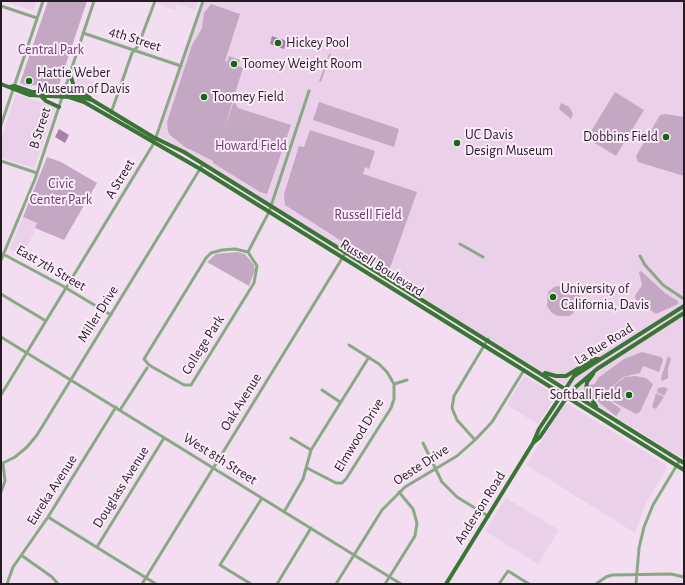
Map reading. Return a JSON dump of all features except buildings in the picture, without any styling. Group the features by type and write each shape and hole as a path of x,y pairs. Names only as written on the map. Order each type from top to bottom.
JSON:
{"main road":[{"path":"70,73 74,86 92,100"},
{"path":"1,84 29,95 41,96 63,94"},
{"path":"12,88 63,94"},
{"name":"Russell Boulevard","path":"63,94 92,100 175,147 488,339 682,461"},
{"name":"Russell Boulevard","path":"63,94 84,102 200,169 485,344 566,397 684,470"},
{"path":"41,96 46,101 59,107"},
{"path":"376,277 378,276 386,280 390,279"},
{"name":"La Rue Road","path":"561,393 574,376 684,306"},
{"name":"La Rue Road","path":"566,397 597,369 684,313"},
{"path":"537,370 556,376 564,376 594,359 600,359"},
{"path":"596,407 589,396 586,385 597,369"},
{"path":"535,442 543,428 542,424 561,393"},
{"name":"Anderson Road","path":"446,584 535,442 566,397"}],"street":[{"path":"1,125 12,88 43,1"},
{"name":"B Street","path":"1,260 2,253 37,173 94,1"},
{"path":"109,117 134,51 138,46 154,1"},
{"name":"A Street","path":"1,395 157,138 203,1"},
{"path":"1,6 37,18"},
{"name":"4th Street","path":"83,33 181,66"},
{"path":"248,252 271,207 309,91"},
{"path":"1,161 37,173"},
{"name":"Miller Drive","path":"2,464 27,447 37,435 203,164"},
{"path":"460,244 484,258"},
{"name":"College Park","path":"235,249 248,252 257,266 254,283 191,385 184,385 149,365 144,359 206,258 212,253 222,250 235,249"},
{"name":"Oak Avenue","path":"142,584 346,252"},
{"name":"East 7th Street","path":"2,253 66,288 111,315"},
{"path":"640,256 644,265 663,285 684,299"},
{"path":"1,294 46,321"},
{"name":"West 8th Street","path":"1,337 401,584"},
{"path":"475,440 457,420 452,408 454,396 488,339"},
{"name":"Elmwood Drive","path":"308,468 336,483 342,483 346,479 390,408 394,399 394,384 387,372 369,357 349,345"},
{"path":"284,512 308,468 308,457 311,450 369,357"},
{"path":"120,410 147,368"},
{"name":"Oeste Drive","path":"336,584 353,554 382,510 399,492 457,456 475,440 492,422 525,370"},
{"name":"Elmwood Drive","path":"394,384 407,380"},
{"path":"322,390 340,402"},
{"name":"Eureka Avenue","path":"7,584 13,567 48,517 116,407"},
{"name":"Douglass Avenue","path":"97,547 164,438"},
{"path":"291,438 311,450"},
{"path":"423,443 442,482 450,490 488,516"},
{"path":"636,584 639,548 646,523 653,505 677,466 682,461"},
{"path":"1,492 5,481 2,464"},
{"path":"386,584 414,536 418,523 413,509 399,492"},
{"path":"214,567 220,565 262,498"},
{"path":"48,517 156,584"},
{"path":"276,584 311,528"},
{"path":"21,555 52,577 58,584"},
{"path":"220,565 250,584"},
{"path":"499,584 508,571 530,584"},
{"path":"596,584 612,575 671,574 684,577"}],"shaded area":[{"path":"4,1 36,1 33,11"},
{"path":"159,1 198,1 195,10 177,4 175,10 158,4"},
{"name":"University of California, Davis","path":"204,1 684,1 684,459 159,135"},
{"name":"Hickey Pool","path":"272,36 287,41 284,49 270,44"},
{"path":"76,75 95,82 91,94 76,83"},
{"path":"16,94 55,107 34,168 1,157 1,140"},
{"path":"59,129 69,135 65,143 55,137"},
{"path":"23,217 38,223 23,256 10,249"},
{"path":"526,377 553,393 554,398 538,424 507,405 523,378"},
{"path":"568,404 666,465 667,468 646,503 635,533 526,465 564,405"},
{"path":"506,498 559,530 538,564 485,531"}],"green space":[{"name":"Central Park","path":"48,1 87,1 59,85 46,84 28,86 20,83"},
{"name":"Howard Field","path":"211,4 240,14 225,61 227,62 229,56 240,60 238,66 243,68 224,129 234,101 238,108 291,125 267,194 260,192 213,163 213,161 185,147 170,135 168,131 167,122 192,45 202,28 204,13"},
{"path":"329,54 331,54 321,82 319,81"},
{"path":"615,92 644,110 616,156 587,138"},
{"path":"319,102 399,129 394,147 313,120"},
{"path":"561,103 569,107 573,114 571,119 559,109"},
{"name":"Dobbins Field","path":"666,114 684,117 684,176 638,162 636,156 660,115"},
{"name":"Russell Field","path":"310,130 375,151 369,169 365,167 363,174 417,192 390,268 384,268 285,205 284,194 299,146 304,147"},
{"name":"Civic Center Park","path":"47,157 61,162 97,183 64,240 35,228 37,223 23,217"},
{"path":"237,252 245,254 254,265 255,270 249,286 207,262 216,254"},
{"path":"641,271 665,293 678,301 678,304 656,314 636,300 635,296 642,285 639,272"},
{"path":"558,286 572,288 580,296 580,302 577,307 574,306 571,310 574,312 570,316 558,316 552,313 547,306 548,292 554,287"},
{"path":"642,352 661,357 663,360 659,372 643,366 640,373 623,377 613,386 607,399 621,409 616,416 591,396 589,385 595,384 598,378 624,359"},
{"path":"668,356 671,359 668,369 668,378 662,381 661,378"},
{"name":"Softball Field","path":"635,376 646,378 653,384 640,412 636,414 608,399 611,390 617,383 625,377"},
{"path":"664,387 668,389 664,396 657,392 658,388"},
{"path":"656,393 664,397 656,409 652,407"}],"place":[{"name":"Hickey Pool","path":"278,43"},
{"name":"Toomey Weight Room","path":"234,64"},
{"name":"Hattie Weber Museum of Davis","path":"29,81"},
{"name":"Toomey Field","path":"204,97"},
{"name":"Dobbins Field","path":"666,137"},
{"name":"UC Davis Design Museum","path":"457,143"},
{"name":"University of California, Davis","path":"553,297"},
{"name":"Softball Field","path":"629,395"}]}
